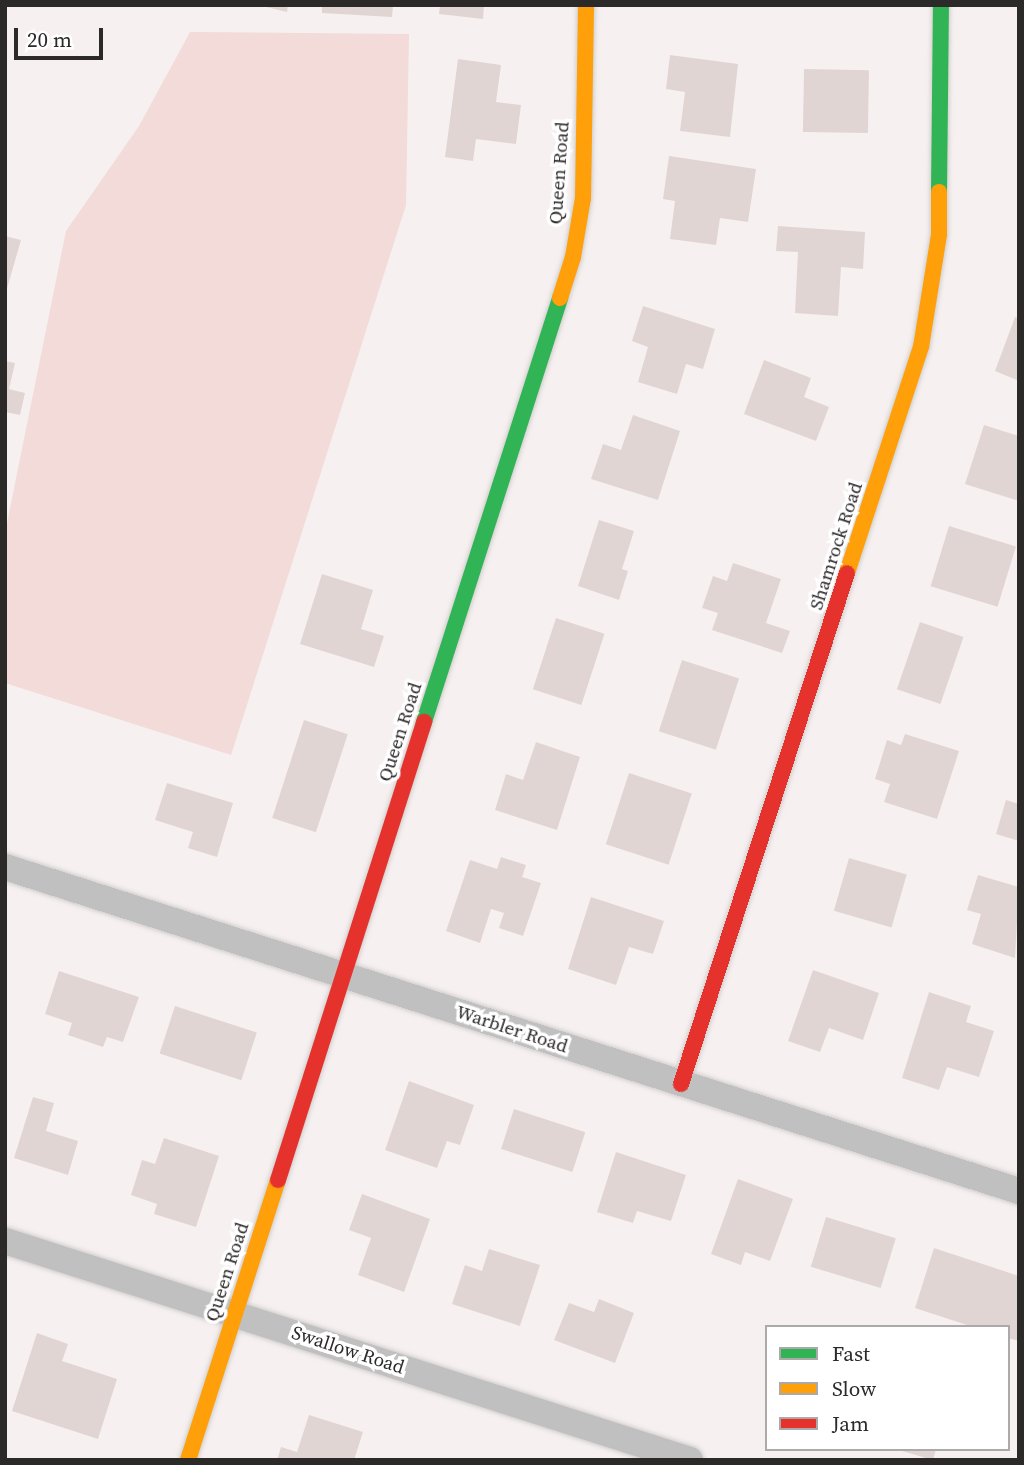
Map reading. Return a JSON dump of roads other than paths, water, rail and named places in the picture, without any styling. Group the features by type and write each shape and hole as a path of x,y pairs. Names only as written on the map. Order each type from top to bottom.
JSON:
{"street":[{"name":"Queen Road","path":"188,1460 573,257 583,198 586,5"},
{"name":"Shamrock Road","path":"681,1084 922,347 939,234 941,5"},
{"name":"Warbler Road","path":"5,867 1019,1191"},
{"name":"Swallow Road","path":"5,1241 690,1460"}]}
